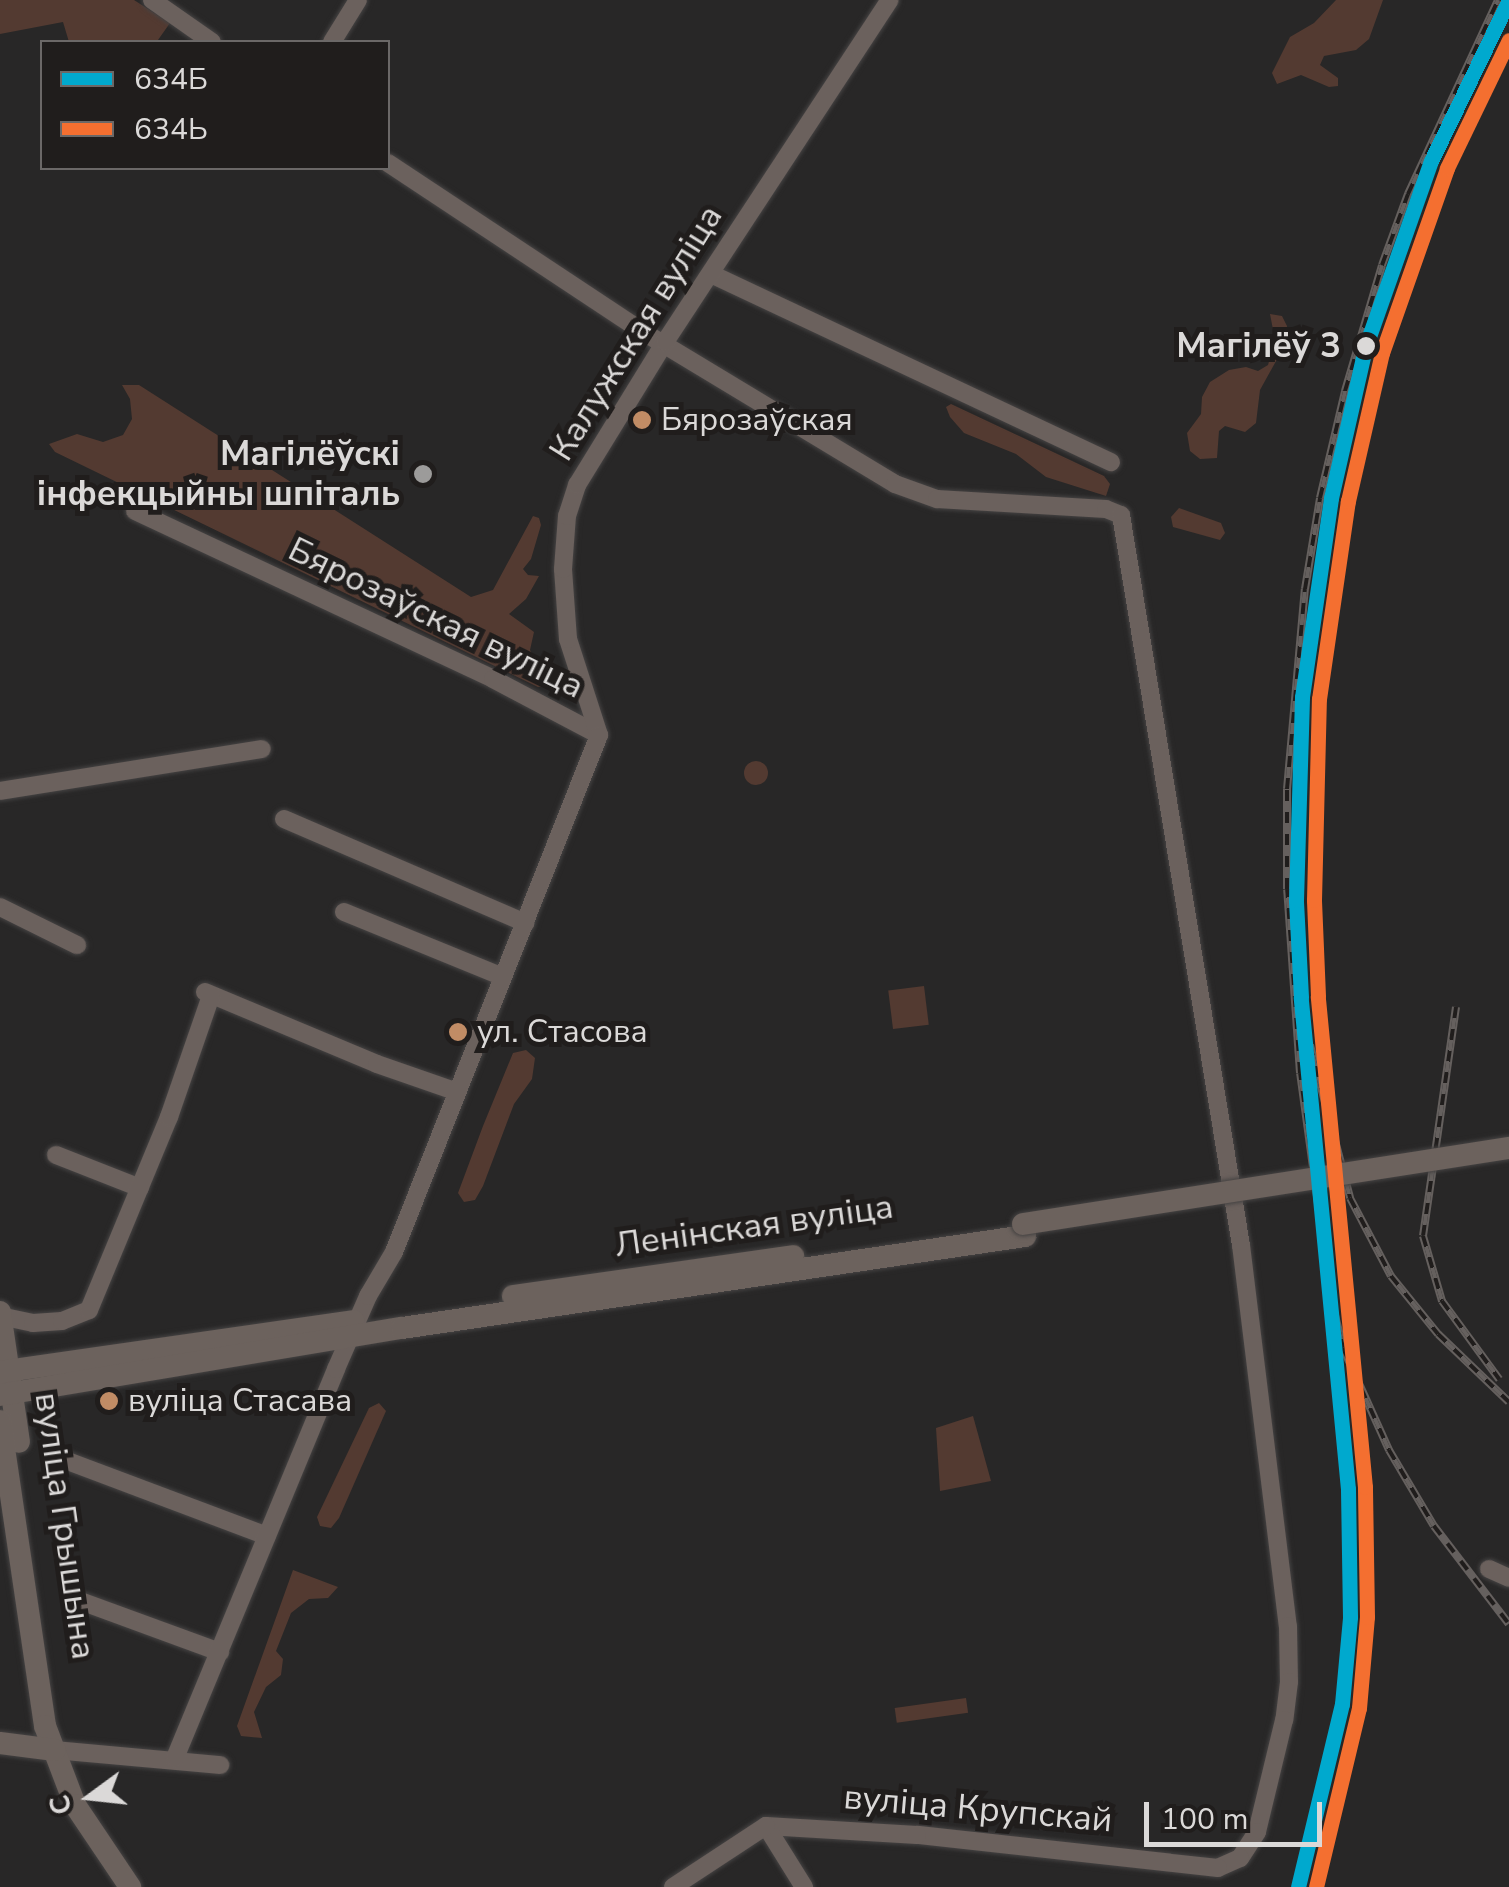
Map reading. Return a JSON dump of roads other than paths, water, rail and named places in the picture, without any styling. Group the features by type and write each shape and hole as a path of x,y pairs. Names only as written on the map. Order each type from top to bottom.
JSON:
{"main road":[{"name":"Ленінская вуліца","path":"1024,1230 1509,1148"},
{"name":"Ленінская вуліца","path":"5,1383 649,1284 1509,1162"},
{"name":"вуліца Грышына","path":"0,1314 5,1383 58,1723 54,1750"},
{"name":"вуліца Грышына","path":"0,1421 45,1726 75,1805 130,1887"},
{"path":"0,1743 54,1750"}],"street":[{"path":"152,0 209,40"},
{"path":"333,40 358,0"},
{"name":"Калужская вуліца","path":"599,735 568,639 563,569 567,516 577,485 664,342 884,3"},
{"path":"390,163 640,330 664,342"},
{"path":"711,274 1111,462"},
{"name":"вуліца Крупскай","path":"664,342 895,484 937,499 1106,509 1122,515 1241,1245 1288,1626 1289,1682 1284,1720 1257,1832 1240,1858 1218,1868 917,1836 766,1826"},
{"name":"Бярозаўская вуліца","path":"135,511 494,678 599,735"},
{"path":"175,1758 356,1328 394,1252 455,1090 526,923 599,735"},
{"path":"0,791 262,749"},
{"path":"284,819 526,923"},
{"path":"0,908 77,945"},
{"path":"344,912 502,976"},
{"path":"0,1314 33,1324 62,1321 89,1310 140,1188 208,994 455,1090"},
{"path":"56,1155 140,1188"},
{"path":"56,1458 268,1536"},
{"path":"1489,1569 1509,1578"},
{"path":"83,1602 220,1652"},
{"path":"54,1750 220,1765"},
{"path":"673,1887 766,1826 804,1887"}],"railway":[{"path":"1319,1211 1300,1073 1287,889 1287,789 1305,589 1320,498 1345,391 1382,265 1408,194 1498,0"},
{"path":"1456,1007 1423,1236 1442,1301 1499,1379"},
{"path":"1310,1045 1350,1198 1391,1276 1438,1334 1509,1402"},
{"path":"1325,1275 1343,1348 1389,1450 1434,1526 1509,1624"}],"place":[{"name":"Магілёў 3","path":"1366,346"},
{"name":"Бярозаўская","path":"642,420"},
{"name":"Магілёўскі інфекцыйны шпіталь","path":"423,474"},
{"name":"ул. Стасова","path":"458,1032"},
{"name":"вуліца Стасава","path":"109,1401"}]}
